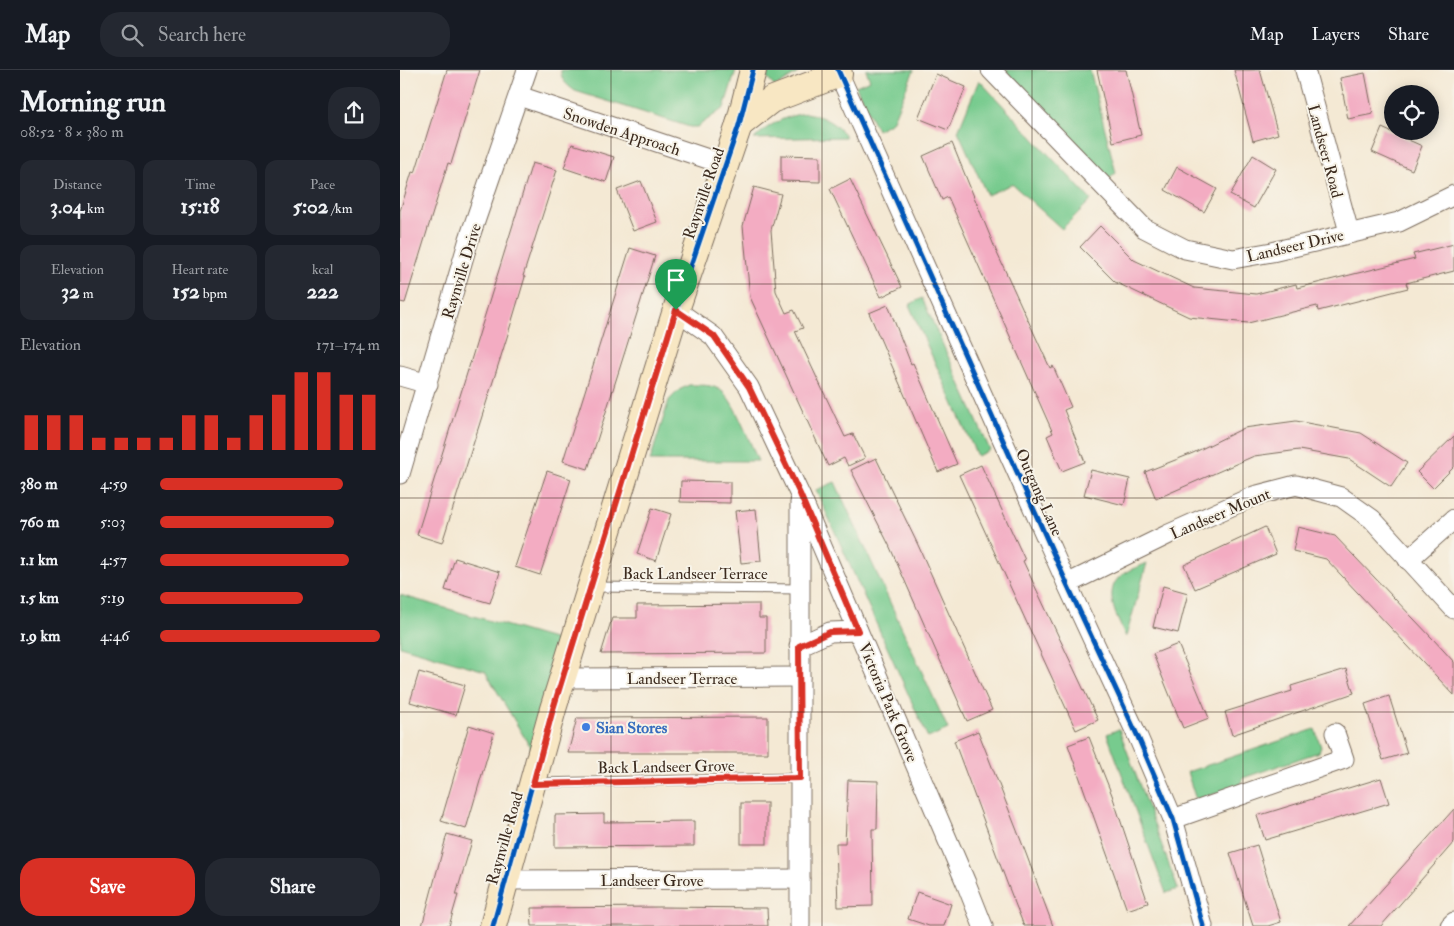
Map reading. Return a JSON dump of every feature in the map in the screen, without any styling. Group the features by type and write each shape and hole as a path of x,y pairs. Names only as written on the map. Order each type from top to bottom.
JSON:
{"street":[{"name":"Raynville Drive","path":"400,474 428,384 469,239 527,70"},
{"name":"Raynville Road","path":"493,926 590,587 676,310 739,125 753,70"},
{"name":"Landseer Drive","path":"991,70 1144,228 1185,249 1233,259 1272,252 1349,232 1399,222 1454,195"},
{"name":"Landseer Road","path":"1305,70 1349,232"},
{"path":"739,125 771,100 839,72"},
{"name":"Outgang Lane","path":"839,72 1067,584 1138,737 1173,819 1204,926"},
{"name":"Snowden Approach","path":"519,96 726,165"},
{"name":"Victoria Park Grove","path":"676,310 714,336 744,380 800,494 963,874 983,926"},
{"path":"400,376 428,384"},
{"name":"Landseer Mount","path":"1067,584 1254,496 1296,485 1341,497 1372,519 1454,609"},
{"path":"800,494 800,926"},
{"path":"1408,560 1454,518"},
{"path":"799,646 830,632 858,631"},
{"name":"Landseer Terrace","path":"564,678 800,677"},
{"path":"1173,819 1344,759 1335,733"},
{"name":"Landseer Grove","path":"505,880 800,879"},
{"path":"1450,926 1454,922"}],"lane":[{"name":"Back Landseer Terrace","path":"590,587 800,589"},
{"name":"Back Landseer Grove","path":"533,784 800,778"}],"green space":[{"path":"561,70 736,70 724,108 697,127 690,127 575,91 563,80"},
{"path":"768,70 802,70 779,85 774,86 767,78"},
{"path":"866,70 914,70 892,122 877,130 856,86 870,80"},
{"path":"1005,70 1090,70 1116,173 1109,179"},
{"path":"979,80 1091,200 1062,229 1012,184 987,195 958,131"},
{"path":"806,113 829,121 846,137 754,139 778,121"},
{"path":"922,298 990,450 977,456 909,305"},
{"path":"689,385 711,386 719,389 728,397 738,414 758,461 650,461 669,400 679,390"},
{"path":"835,482 948,729 928,738 816,490"},
{"path":"1147,563 1126,637 1113,605 1113,589 1116,581 1125,573"},
{"path":"400,595 574,645 539,762 485,671 400,646"},
{"path":"1119,729 1178,889 1166,893 1107,734"},
{"path":"1315,729 1321,747 1319,752 1243,778 1239,786 1196,800 1187,772"}],"building":[{"path":"447,70 480,70 451,164 448,163 405,303 400,302 400,211 412,172 415,173"},
{"path":"1097,70 1126,70 1141,135 1113,142"},
{"path":"1234,70 1260,70 1278,134 1253,141"},
{"path":"1365,73 1373,114 1348,119 1340,78"},
{"path":"936,74 966,87 948,130 918,118"},
{"path":"1382,128 1384,129 1384,140 1409,140 1422,146 1412,170 1372,152"},
{"path":"952,143 997,253 1050,368 1053,366 1071,407 1064,410 1085,462 1062,471 1047,436 1053,433 948,197 942,200 923,156"},
{"path":"572,144 614,157 606,182 564,168"},
{"path":"781,155 820,156 820,182 781,181"},
{"path":"1253,155 1276,169 1254,208 1230,195"},
{"path":"532,163 557,170 442,543 417,535"},
{"path":"1177,167 1217,189 1204,212 1165,190"},
{"path":"850,179 902,287 881,297 830,189"},
{"path":"641,181 657,222 633,231 617,190"},
{"path":"754,187 781,194 771,230 776,291 786,313 794,310 803,328 795,331 845,437 853,434 865,458 848,466 844,458 828,466 750,297 743,226"},
{"path":"1100,226 1134,260 1194,288 1256,294 1296,284 1297,288 1415,259 1413,254 1454,244 1454,271 1406,283 1408,288 1318,311 1317,306 1248,323 1189,317 1115,282 1080,247"},
{"path":"630,248 655,256 588,469 563,461"},
{"path":"888,305 911,364 913,363 957,464 938,472 869,313"},
{"path":"1296,421 1361,433 1407,463 1391,487 1349,459 1299,450 1254,456 1156,499 1145,472 1193,453 1244,428"},
{"path":"1454,436 1454,467 1433,488 1417,472"},
{"path":"876,458 918,545 992,710 967,721 889,545 851,470"},
{"path":"981,465 1025,560 1023,561 1098,720 1076,730 959,475"},
{"path":"1091,470 1130,479 1124,505 1084,495"},
{"path":"547,471 571,479 540,575 515,567"},
{"path":"681,481 730,482 730,503 680,502"},
{"path":"652,508 671,514 656,561 637,554"},
{"path":"756,509 761,561 741,563 735,511"},
{"path":"1265,527 1276,554 1195,589 1184,565"},
{"path":"1298,527 1335,536 1433,639 1454,662 1454,695 1326,559 1293,551"},
{"path":"455,558 500,572 490,603 445,590"},
{"path":"1163,586 1188,593 1178,633 1153,627"},
{"path":"759,604 759,618 766,618 766,653 601,654 612,618 637,618 637,605"},
{"path":"1178,644 1209,718 1183,728 1153,654"},
{"path":"1346,669 1354,693 1232,735 1225,712 1292,691 1291,686"},
{"path":"419,672 465,685 456,715 410,702"},
{"path":"1389,696 1407,753 1383,760 1365,704"},
{"path":"768,717 768,753 568,753 577,718"},
{"path":"469,725 494,733 466,829 441,821"},
{"path":"978,731 1053,926 1024,926 1007,883 954,741"},
{"path":"1089,737 1112,795 1148,903 1127,910 1068,745"},
{"path":"1381,778 1389,803 1265,840 1257,816"},
{"path":"848,780 878,781 877,829 872,829 873,906 838,907 836,843 845,843"},
{"path":"741,803 767,803 767,844 741,844"},
{"path":"1454,809 1454,842 1381,926 1349,926"},
{"path":"604,814 604,822 694,821 694,846 555,847 555,815"},
{"path":"447,834 472,841 456,895 458,895 449,926 422,926"},
{"path":"1257,845 1281,922 1268,926 1253,926 1230,853"},
{"path":"917,892 951,904 944,926 929,926 908,919"},
{"path":"531,908 767,908 768,926 532,926"}],"cycle path":[{"path":"493,926 553,709 676,310 739,125 753,70"},
{"path":"838,70 1067,584 1138,737 1173,819 1203,926"}],"place":[{"name":"Sian Stores","path":"586,727"}],"route":[{"path":"676,310 714,336 749,387 800,494 858,631 830,632 799,646 800,778 533,784 553,709 676,310"}]}
